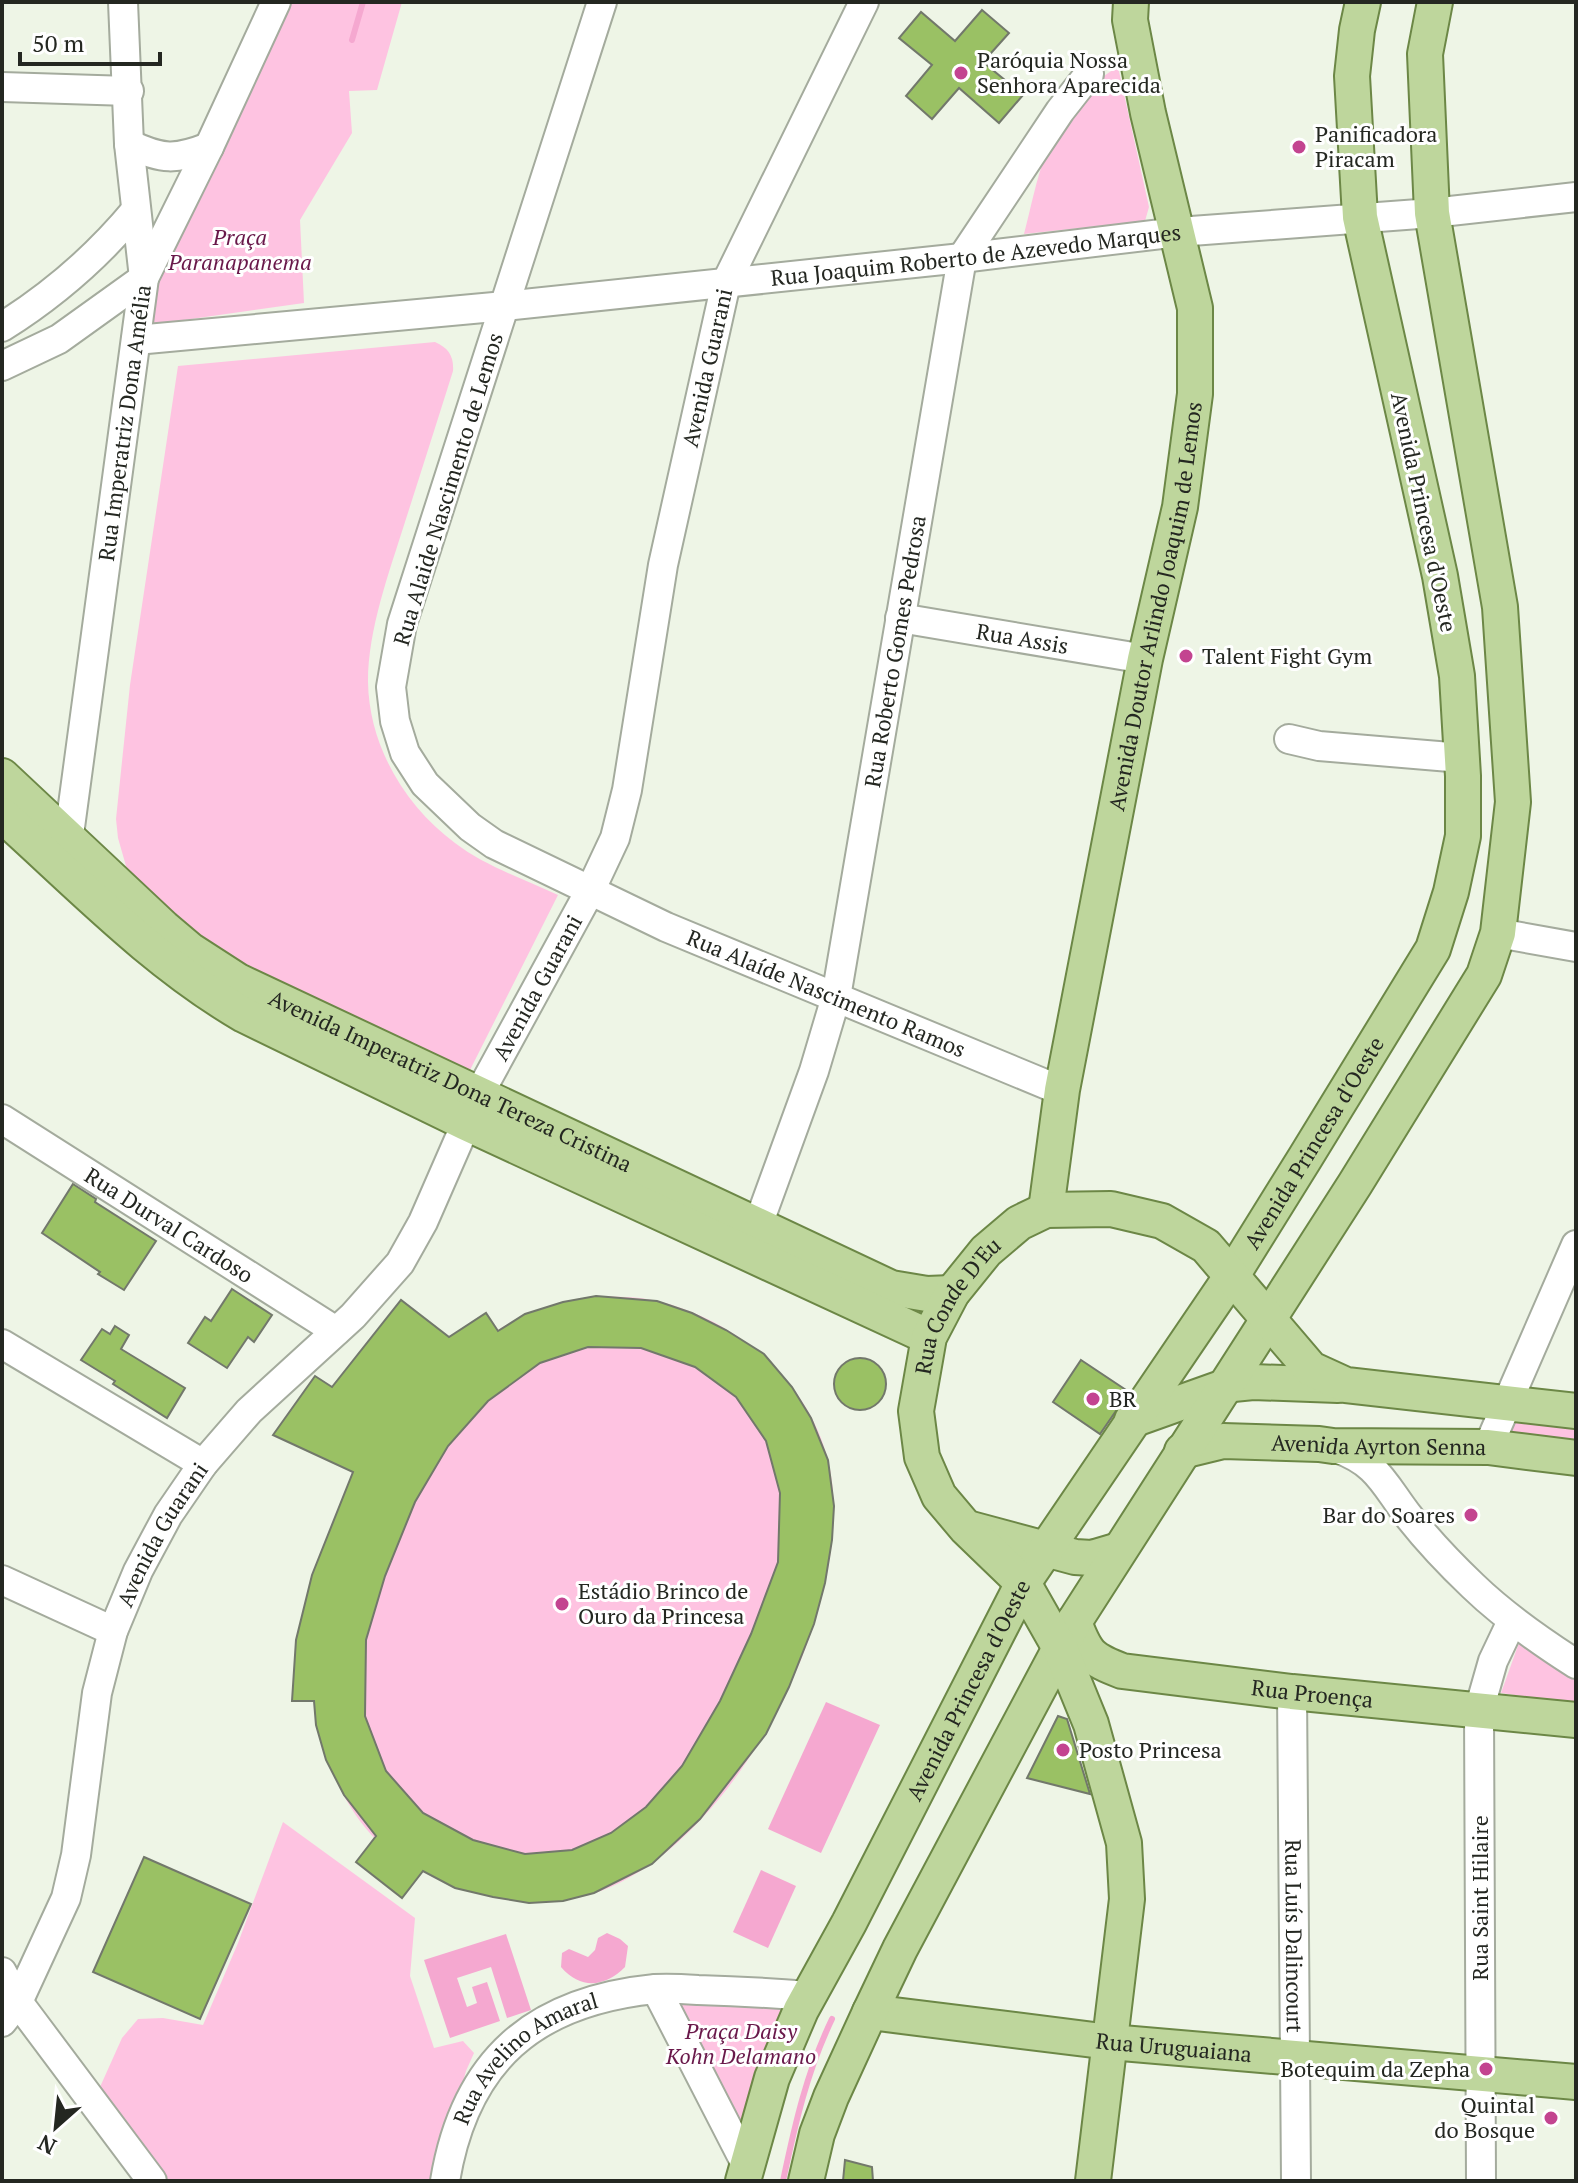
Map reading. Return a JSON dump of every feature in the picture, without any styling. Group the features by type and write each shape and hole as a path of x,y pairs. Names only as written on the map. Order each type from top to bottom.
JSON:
{"main road":[{"name":"Avenida Doutor Arlindo Joaquim de Lemos","path":"1046,1210 1062,1091 1145,659 1180,507 1195,394 1195,308 1148,113 1130,20 1131,2"},
{"name":"Avenida Princesa d'Oeste","path":"744,2173 772,2078 808,1996 856,1910 1023,1583 1259,1232 1433,949 1451,892 1463,836 1457,676 1440,576 1360,217 1352,76 1363,2"},
{"path":"806,2181 817,2134 831,2097 900,1949 1067,1635 1182,1451 1306,1262 1484,975 1498,933 1513,802 1500,607 1432,213 1425,54 1435,2"},
{"name":"Avenida Imperatriz Dona Tereza Cristina","path":"2,776 133,935 212,996 297,1041 473,1108 753,1238 929,1337"},
{"name":"Avenida Imperatriz Dona Tereza Cristina","path":"2,815 66,853"},
{"name":"Rua Conde D'Eu","path":"1067,1635 1023,1583 966,1528 939,1496 922,1457 916,1411 929,1337 952,1293 986,1251 1019,1223 1046,1210 1111,1209 1162,1221 1206,1246 1270,1318"},
{"path":"1259,1232 1264,1247 1275,1258 1288,1263 1306,1262"},
{"name":"Avenida Imperatriz Dona Tereza Cristina","path":"753,1238 891,1288 927,1294 952,1293"},
{"path":"1270,1318 1311,1369 1346,1385"},
{"path":"1132,1420 1224,1386 1253,1382 1346,1385 1576,1411"},
{"name":"Avenida Ayrton Senna","path":"1182,1451 1223,1441 1333,1446 1488,1447 1576,1458"},
{"path":"966,1528 1075,1557 1092,1558 1119,1550"},
{"path":"1067,1635 1124,1843 1127,1870 1127,1899 1093,2181"},
{"name":"Rua Proença","path":"1067,1635 1097,1662 1122,1671 1292,1692 1576,1720"},
{"path":"1085,1708 1099,1685 1122,1671"},
{"name":"Rua Uruguaiana","path":"870,2012 1110,2042 1576,2082"}],"street":[{"path":"2,366 59,339 144,278 129,144 123,2"},
{"name":"Rua Imperatriz Dona Amélia","path":"66,853 144,278 276,2"},
{"name":"Rua Alaide Nascimento de Lemos","path":"591,889 494,844 470,827 425,784 405,753 395,721 391,687 402,624 602,2"},
{"name":"Avenida Guarani","path":"10,2012 66,1898 76,1855 97,1693 113,1631 138,1571 168,1515 203,1464 249,1411 377,1291 400,1263 423,1222 473,1108 591,889 615,838 627,790 663,565 726,283 864,2"},
{"name":"Rua Roberto Gomes Pedrosa","path":"753,1238 814,1071 836,997 962,258 1060,111 1089,74"},
{"path":"2,87 129,91"},
{"path":"129,144 161,157 183,158 209,147"},
{"name":"Rua Joaquim Roberto de Azevedo Marques","path":"136,340 505,306 1178,232 1432,213 1576,197"},
{"path":"2,327 27,312 104,248 136,210"},
{"name":"Rua Assis","path":"900,618 1145,659"},
{"path":"1289,739 1319,746 1462,758"},
{"name":"Rua Alaíde Nascimento Ramos","path":"591,889 666,927 1062,1091"},
{"path":"1498,933 1576,947"},
{"name":"Rua Durval Cardoso","path":"2,1119 336,1331"},
{"path":"1488,1447 1576,1245"},
{"path":"2,1344 203,1464"},
{"path":"1394,1494 1396,1470 1403,1460 1428,1445"},
{"path":"1333,1446 1357,1455 1369,1464 1410,1518 1451,1564 1512,1621 1576,1664"},
{"path":"2,1580 113,1631"},
{"name":"Rua Saint Hilaire","path":"1481,2181 1479,1710 1493,1661 1512,1621"},
{"name":"Rua Luís Dalincourt","path":"1292,1692 1296,2181"},
{"path":"2,1972 10,2012 152,2181"},
{"path":"656,1989 744,2173"},
{"name":"Rua Avelino Amaral","path":"445,2181 451,2146 465,2107 502,2051 531,2027 592,2001 656,1989 808,1996"}],"green space":[{"name":"Praça Paranapanema","path":"287,2 402,2 377,90 349,91 352,133 300,220 304,303 149,325 155,280"},
{"path":"1118,67 1149,207 1145,221 1024,234 1036,183 1052,142 1085,93"},
{"path":"435,342 450,354 453,371 375,622 368,682 375,729 393,773 420,811 437,828 479,859 558,895 468,1074 202,945 128,873 116,819 130,685 178,366"},
{"name":"Estádio Brinco de Ouro da Princesa","path":"596,1296 649,1299 714,1322 764,1357 786,1379 818,1431 828,1460 834,1517 826,1581 806,1648 776,1714 737,1775 693,1828 644,1869 592,1894 550,1902 507,1900 466,1890 406,1862 394,1855 363,1825 330,1765 314,1701 292,1701 296,1640 312,1575 353,1472 449,1337 486,1313 498,1330 545,1308"},
{"path":"1513,1419 1576,1421 1576,1446 1514,1439 1507,1431"},
{"path":"1520,1640 1576,1677 1576,1704 1501,1693"},
{"path":"283,1822 415,1918 410,1976 434,2048 463,2041 474,2053 466,2071 435,2181 162,2181 100,2087 122,2038 138,2019 163,2018 203,2025 238,1943"},
{"name":"Praça Daisy Kohn Delamano","path":"673,2001 738,2002 801,2010 750,2150"}],"shaded area":[{"path":"826,1702 880,1725 821,1853 768,1829"},
{"path":"761,1870 796,1886 768,1948 733,1932"},
{"path":"607,1933 628,1946 625,1967 617,1974 601,1982 585,1982 577,1980 561,1967 562,1953 569,1949 588,1957 595,1950 598,1938"},
{"path":"506,1934 531,2010 507,2018 491,1967 457,1978 467,2007 477,2003 472,1987 487,1982 500,2021 450,2038 424,1960"}],"building":[{"name":"Paróquia Nossa Senhora Aparecida","path":"982,10 1009,33 983,62 1023,95 999,123 959,88 932,119 906,96 932,65 899,38 921,12 955,41"},
{"path":"73,1184 156,1241 124,1290 42,1233"},
{"path":"232,1289 272,1315 254,1342 248,1337 227,1368 188,1343 205,1317 211,1321"},
{"path":"596,1296 657,1301 692,1313 764,1354 792,1387 811,1418 828,1460 834,1506 825,1583 814,1624 766,1734 700,1819 652,1864 594,1893 563,1901 529,1903 493,1897 455,1888 423,1871 402,1898 356,1862 376,1836 344,1795 326,1760 316,1725 314,1701 292,1701 296,1640 312,1575 353,1472 273,1435 315,1376 332,1387 401,1300 449,1337 486,1313 498,1331 525,1314","holes":["588,1347 641,1348 695,1367 736,1397 766,1441 780,1493 778,1562 751,1634 720,1701 682,1766 646,1807 611,1833 572,1850 525,1854 473,1840 423,1813 386,1771 365,1716 366,1640 385,1576 415,1502 448,1446 488,1401 540,1363"]},
{"path":"115,1326 129,1335 121,1349 185,1388 167,1418 81,1360 102,1329 110,1334"},
{"path":"860,1358 879,1365 886,1384 879,1403 860,1410 841,1403 834,1384 841,1365"},
{"name":"BR","path":"1081,1360 1129,1392 1100,1434 1053,1402"},
{"name":"Posto Princesa","path":"1058,1716 1067,1719 1090,1794 1027,1778"},
{"path":"144,1857 251,1904 200,2019 93,1972"},
{"path":"845,2160 872,2167 873,2181 843,2181"}],"waterway":[{"path":"352,40 363,2"},
{"path":"783,2181 809,2078 832,2019"}],"place":[{"name":"Paróquia Nossa Senhora Aparecida","path":"961,73"},
{"name":"Panificadora Piracam","path":"1299,147"},
{"name":"Talent Fight Gym","path":"1186,656"},
{"name":"BR","path":"1093,1399"},
{"name":"Bar do Soares","path":"1471,1515"},
{"name":"Estádio Brinco de Ouro da Princesa","path":"562,1604"},
{"name":"Posto Princesa","path":"1063,1750"},
{"name":"Botequim da Zepha","path":"1486,2069"},
{"name":"Quintal do Bosque","path":"1551,2118"}]}
